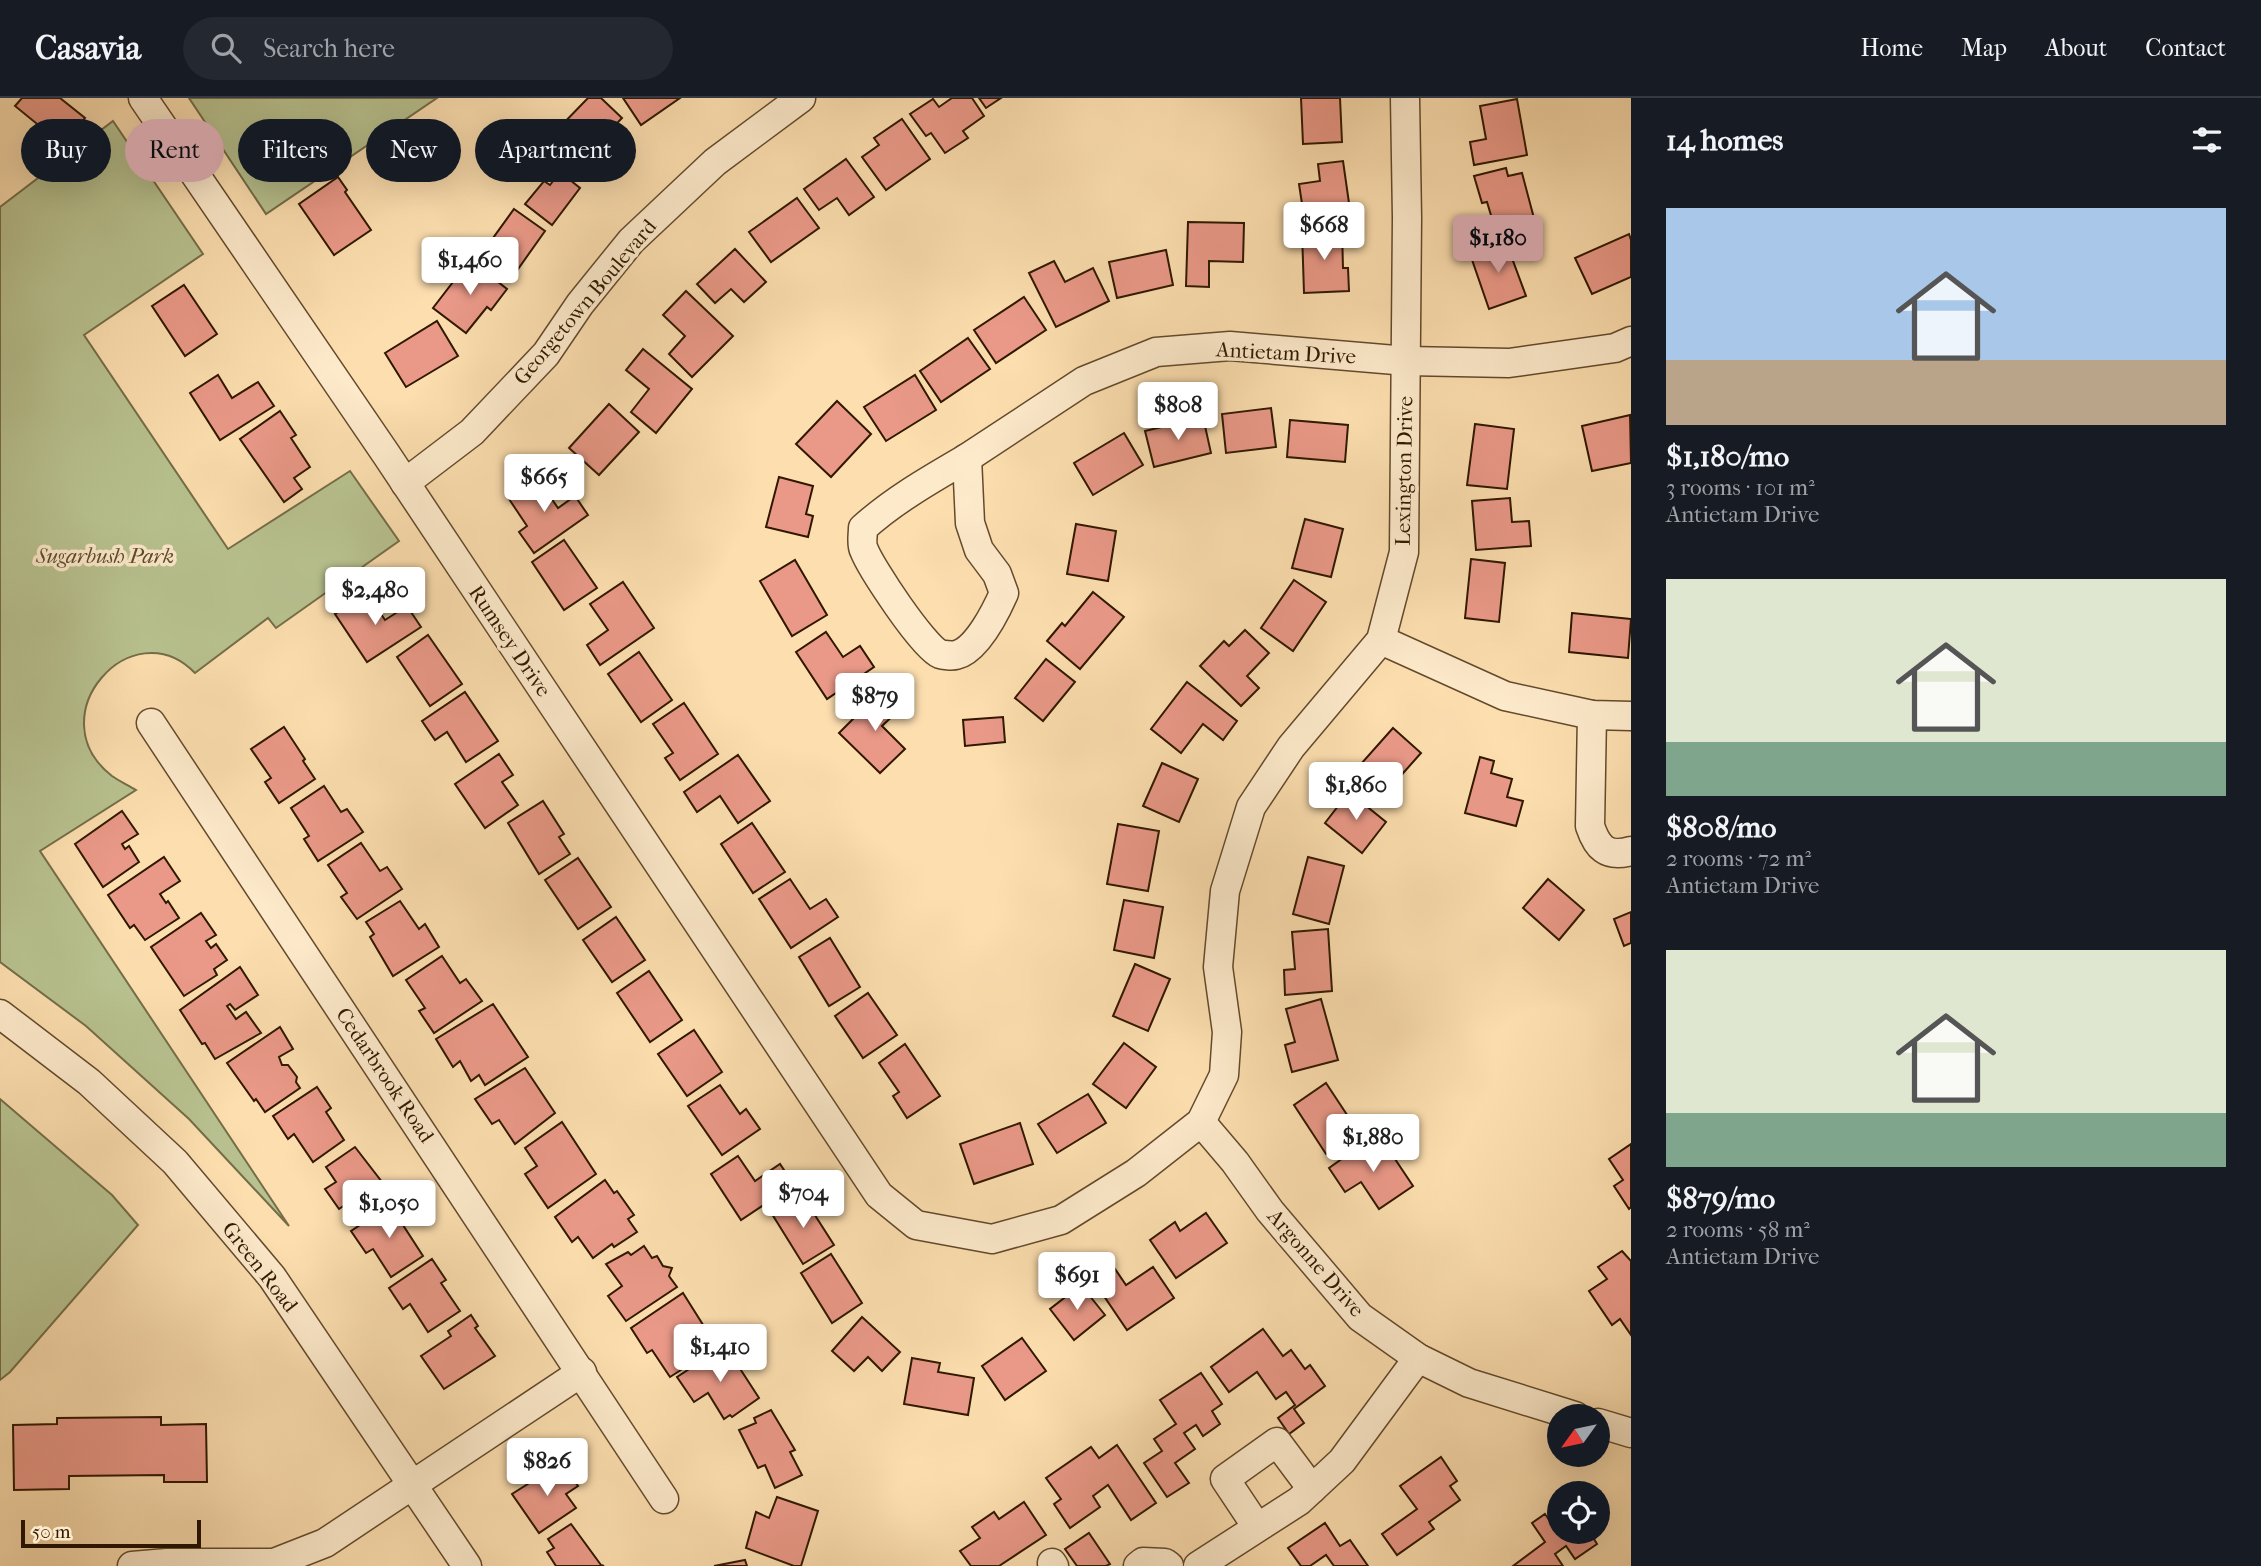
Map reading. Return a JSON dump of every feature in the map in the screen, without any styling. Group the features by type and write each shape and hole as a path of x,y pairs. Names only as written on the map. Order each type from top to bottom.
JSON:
{"street":[{"name":"Rumsey Drive","path":"143,98 405,483 850,1152"},
{"name":"Georgetown Boulevard","path":"405,483 472,432 546,354 580,304 631,241 715,162 801,98"},
{"name":"Lexington Drive","path":"850,1152 879,1195 916,1225 992,1239 1061,1220 1136,1173 1201,1122 1224,1075 1227,1032 1217,967 1225,891 1251,807 1291,747 1381,640 1404,552 1407,362 1405,98"},
{"name":"Antietam Drive","path":"967,458 970,523 979,550 998,574 1004,593 985,628 967,649 955,656 939,654 924,641 893,598 863,548 863,528 877,515 926,482 1084,381 1156,352 1230,346 1407,362 1509,363 1615,348 1631,341"},
{"path":"1381,640 1505,696 1592,715 1631,716"},
{"path":"1592,715 1590,826 1595,843 1609,852 1631,851"},
{"name":"Cedarbrook Road","path":"151,723 664,1499"},
{"name":"Green Road","path":"0,1014 89,1082 175,1162 272,1277 467,1566"},
{"name":"Argonne Drive","path":"1201,1122 1235,1162 1270,1211 1360,1317 1418,1358 1469,1383 1547,1407"},
{"path":"1198,1566 1299,1501 1342,1461 1418,1358"},
{"path":"132,1566 167,1563 274,1563 325,1544 582,1372"},
{"path":"1610,1427 1631,1433"},
{"path":"1257,1527 1225,1479 1277,1442 1312,1489"},
{"path":"1138,1566 1143,1562 1165,1563 1169,1566"}],"green space":[{"path":"189,98 437,98 406,119 366,119 366,146 352,156 352,119 238,119 238,172 224,151 224,119 203,119"},
{"name":"Sugarbush Park","path":"113,121 125,139 125,182 154,182 203,254 84,335 228,549 350,471 399,541 276,628 268,618 195,673 170,656 145,653 121,661 101,678 88,700 84,726 91,752 112,776 136,790 40,851 289,1226 189,1119 86,1026 0,962 0,207 33,182 111,182"},
{"path":"245,182 313,182 266,214"},
{"path":"0,1099 112,1195 138,1225 10,1372 0,1380"}],"building":[{"path":"22,98 60,98 85,118 31,119 15,106"},
{"path":"588,98 601,98 622,118 621,119 568,119"},
{"path":"623,98 680,98 641,125"},
{"path":"952,98 972,98 984,116 963,131 968,138 945,153 931,133 926,136 910,114 933,99 939,107"},
{"path":"979,98 1001,98 986,108"},
{"path":"1301,98 1340,98 1342,142 1303,144"},
{"path":"1517,99 1527,155 1474,165 1470,142 1486,139 1480,106"},
{"path":"902,119 930,159 886,190 862,157 879,145 874,138"},
{"path":"846,159 874,197 849,215 837,198 819,210 804,189"},
{"path":"1343,161 1350,210 1304,217 1299,184 1320,181 1318,164"},
{"path":"1506,168 1508,176 1522,173 1535,222 1496,232 1487,202 1482,203 1474,176"},
{"path":"331,182 341,182 347,190 345,192 371,230 334,255 299,204"},
{"path":"543,182 550,185 552,182 572,182 580,188 552,225 525,204"},
{"path":"797,198 819,228 771,262 749,232"},
{"path":"514,209 545,231 511,279 480,256"},
{"path":"1188,222 1244,223 1243,262 1209,261 1209,287 1186,286"},
{"path":"1342,230 1343,268 1348,268 1349,291 1304,293 1302,231"},
{"path":"1629,234 1631,277 1592,294 1575,258"},
{"path":"1506,242 1526,296 1489,309 1470,254"},
{"path":"735,249 766,282 744,302 731,289 715,303 697,284"},
{"path":"1166,250 1173,285 1117,298 1109,262"},
{"path":"470,260 507,289 491,310 487,307 466,333 433,308"},
{"path":"1054,261 1065,282 1093,268 1109,301 1056,327 1029,273"},
{"path":"184,285 217,334 185,356 152,306"},
{"path":"686,291 733,336 692,377 669,354 685,336 663,315"},
{"path":"1024,297 1046,330 996,363 974,330"},
{"path":"437,321 458,356 406,387 385,353"},
{"path":"968,338 990,369 941,402 920,371"},
{"path":"643,349 692,389 656,433 631,412 649,389 626,370"},
{"path":"218,375 232,398 258,382 274,406 220,440 190,393"},
{"path":"915,375 936,410 886,441 864,407"},
{"path":"837,401 871,434 831,477 796,444"},
{"path":"609,404 639,432 599,475 569,448"},
{"path":"1271,408 1276,447 1226,453 1222,414"},
{"path":"280,411 296,435 291,438 310,467 294,478 302,489 284,502 240,439"},
{"path":"1630,415 1631,463 1592,471 1582,426"},
{"path":"1203,417 1211,453 1154,467 1145,431"},
{"path":"1290,420 1348,425 1345,462 1287,457"},
{"path":"1475,424 1514,429 1507,489 1467,485"},
{"path":"1124,433 1143,465 1093,495 1074,463"},
{"path":"536,476 558,508 575,496 588,515 534,553 519,532 527,526 507,496"},
{"path":"779,477 813,486 806,514 813,516 808,537 766,527"},
{"path":"1510,498 1512,522 1529,521 1531,546 1476,550 1472,501"},
{"path":"1305,519 1343,529 1331,577 1292,568"},
{"path":"1076,524 1116,531 1108,581 1067,574"},
{"path":"564,540 597,588 564,610 532,562"},
{"path":"1471,559 1505,563 1499,622 1465,618"},
{"path":"795,560 827,615 792,636 760,581"},
{"path":"1294,580 1326,602 1293,651 1261,628"},
{"path":"623,582 654,628 600,665 587,645 608,630 590,604"},
{"path":"1093,592 1124,617 1080,669 1047,641 1062,623 1065,626"},
{"path":"367,593 385,620 407,606 421,627 367,662 335,614"},
{"path":"1572,613 1631,619 1628,658 1569,652"},
{"path":"1245,630 1269,653 1247,676 1259,688 1241,706 1200,666 1224,641 1229,646"},
{"path":"826,632 843,657 860,646 874,667 827,699 796,652"},
{"path":"428,635 462,684 430,706 397,657"},
{"path":"639,652 672,700 641,722 608,674"},
{"path":"1046,659 1075,682 1043,721 1015,698"},
{"path":"1187,682 1237,721 1223,740 1203,724 1181,753 1151,729"},
{"path":"882,690 901,708 882,726 905,749 880,773 839,733"},
{"path":"465,692 498,741 466,762 447,732 435,740 422,721"},
{"path":"684,703 718,754 680,780 665,758 673,753 653,724"},
{"path":"1003,717 1005,742 965,746 963,720"},
{"path":"284,727 315,779 279,803 265,782 271,778 251,749"},
{"path":"1393,728 1421,753 1381,798 1353,773"},
{"path":"499,754 513,775 502,782 518,805 485,828 455,784"},
{"path":"738,755 770,801 738,823 720,796 697,812 684,792"},
{"path":"1480,757 1494,761 1491,773 1512,779 1507,797 1523,801 1516,826 1465,813"},
{"path":"1162,763 1198,779 1179,822 1143,806"},
{"path":"324,786 341,812 347,809 363,832 318,861 304,839 309,836 291,808"},
{"path":"1349,792 1386,822 1362,853 1325,823"},
{"path":"543,801 564,834 559,837 570,854 539,874 508,823"},
{"path":"122,811 138,834 122,844 125,849 129,846 139,862 103,887 75,844"},
{"path":"752,823 785,872 753,893 721,844"},
{"path":"1118,824 1159,831 1148,891 1107,884"},
{"path":"361,843 380,871 387,867 402,889 357,919 341,897 347,893 328,865"},
{"path":"164,857 180,881 160,894 179,918 145,940 134,925 130,928 108,895"},
{"path":"1308,857 1344,866 1329,924 1293,914"},
{"path":"578,858 611,907 578,929 545,880"},
{"path":"790,879 810,909 826,899 838,917 791,948 759,899"},
{"path":"1548,879 1584,910 1559,940 1523,908"},
{"path":"1124,900 1163,907 1154,958 1114,950"},
{"path":"400,901 419,929 425,924 439,947 393,976 370,937 374,934 366,922"},
{"path":"1631,912 1631,943 1624,946 1614,919"},
{"path":"201,913 216,935 206,941 211,948 216,944 227,960 214,969 217,975 184,996 151,947"},
{"path":"616,917 645,960 612,982 583,940"},
{"path":"1328,929 1332,991 1285,995 1284,970 1295,969 1292,932"},
{"path":"830,938 860,987 829,1006 799,957"},
{"path":"442,956 460,983 466,979 482,1001 434,1033 419,1011 425,1008 406,980"},
{"path":"1135,964 1170,979 1148,1031 1113,1016"},
{"path":"240,967 258,995 235,1010 230,1004 227,1006 236,1019 246,1012 261,1033 215,1059 180,1010"},
{"path":"649,971 682,1020 650,1042 617,993"},
{"path":"868,993 897,1035 863,1058 835,1016"},
{"path":"1321,999 1338,1060 1292,1072 1285,1045 1295,1042 1286,1009"},
{"path":"493,1004 528,1057 485,1085 479,1075 471,1081 460,1061 453,1067 436,1039"},
{"path":"280,1027 293,1049 279,1057 282,1065 288,1065 297,1077 296,1082 300,1088 265,1112 227,1063"},
{"path":"694,1030 722,1072 687,1096 658,1054"},
{"path":"1124,1043 1156,1067 1126,1108 1093,1084"},
{"path":"905,1044 940,1096 907,1118 893,1096 899,1092 879,1063"},
{"path":"525,1068 555,1113 515,1144 499,1120 492,1124 475,1099"},
{"path":"1326,1083 1359,1133 1326,1154 1294,1105"},
{"path":"720,1085 740,1114 746,1109 760,1129 722,1155 688,1106"},
{"path":"317,1087 331,1108 326,1112 344,1140 313,1162 294,1134 288,1139 273,1116"},
{"path":"1088,1094 1106,1123 1057,1153 1038,1124"},
{"path":"562,1122 596,1174 548,1208 525,1174 537,1166 525,1148"},
{"path":"1020,1123 1033,1164 974,1184 960,1144"},
{"path":"1383,1141 1413,1186 1379,1209 1361,1182 1345,1192 1329,1168 1353,1151 1357,1158"},
{"path":"1631,1144 1629,1209 1614,1186 1623,1180 1609,1159"},
{"path":"355,1147 382,1182 379,1184 384,1193 356,1214 348,1203 339,1209 325,1189 336,1182 326,1167"},
{"path":"738,1156 755,1181 780,1164 794,1185 741,1220 711,1174"},
{"path":"605,1180 614,1193 617,1191 634,1215 628,1219 637,1232 614,1247 612,1244 593,1258 578,1237 572,1242 555,1217"},
{"path":"802,1195 834,1245 803,1264 772,1214"},
{"path":"395,1202 408,1222 403,1225 423,1256 391,1277 373,1249 366,1253 351,1231"},
{"path":"1206,1213 1227,1243 1176,1278 1150,1240 1175,1222 1180,1231"},
{"path":"644,1246 652,1258 657,1256 663,1266 672,1268 669,1276 677,1287 626,1321 608,1296 622,1286 606,1264 628,1252 631,1255"},
{"path":"1622,1251 1631,1261 1631,1335 1620,1319 1612,1325 1589,1291 1607,1279 1598,1267"},
{"path":"831,1254 862,1303 832,1323 801,1273"},
{"path":"432,1259 446,1280 441,1283 460,1311 428,1332 410,1304 403,1309 389,1288"},
{"path":"1111,1263 1126,1285 1153,1267 1174,1298 1127,1330 1091,1277"},
{"path":"1081,1285 1105,1315 1074,1340 1050,1309"},
{"path":"683,1293 717,1347 670,1377 652,1350 647,1353 631,1328"},
{"path":"471,1315 478,1326 475,1328 495,1356 444,1389 421,1356 451,1336 448,1331"},
{"path":"862,1317 900,1352 882,1371 868,1357 854,1371 832,1351"},
{"path":"1263,1329 1283,1356 1291,1350 1305,1369 1310,1365 1325,1386 1294,1409 1304,1423 1289,1434 1278,1418 1295,1405 1286,1392 1276,1399 1257,1372 1229,1392 1211,1367"},
{"path":"1022,1338 1046,1371 1005,1400 982,1366"},
{"path":"726,1347 759,1398 732,1417 730,1415 724,1419 708,1393 694,1402 677,1377"},
{"path":"912,1358 940,1363 938,1372 974,1378 968,1415 904,1404"},
{"path":"1201,1373 1222,1404 1212,1411 1220,1424 1203,1436 1196,1425 1184,1433 1195,1449 1175,1463 1189,1483 1167,1497 1144,1463 1162,1451 1154,1439 1176,1424 1160,1400"},
{"path":"771,1410 795,1450 790,1452 802,1475 775,1488 765,1465 758,1468 739,1430 756,1423 754,1418"},
{"path":"161,1417 161,1425 206,1424 207,1482 164,1482 164,1475 69,1476 69,1489 14,1490 13,1425 57,1424 57,1418"},
{"path":"1117,1445 1156,1503 1131,1520 1108,1485 1093,1496 1100,1507 1070,1528 1054,1504 1061,1499 1046,1478 1091,1447 1099,1458"},
{"path":"1441,1457 1457,1481 1450,1486 1460,1500 1429,1522 1434,1529 1397,1555 1382,1534 1417,1509 1400,1486"},
{"path":"561,1463 578,1486 566,1494 576,1508 539,1533 512,1494"},
{"path":"777,1497 818,1511 801,1566 794,1566 746,1548 756,1512 769,1518"},
{"path":"1024,1502 1046,1535 999,1566 971,1566 960,1551 980,1538 972,1527 994,1512 999,1519"},
{"path":"1545,1514 1547,1544 1597,1544 1575,1559 1566,1546 1555,1554 1563,1566 1513,1566 1545,1542 1532,1523"},
{"path":"1325,1523 1340,1546 1350,1540 1368,1566 1334,1566 1326,1555 1310,1566 1301,1566 1288,1548"},
{"path":"571,1524 604,1566 556,1566 547,1552 554,1548 548,1539"},
{"path":"1089,1533 1110,1564 1077,1566 1065,1549"},
{"path":"745,1560 747,1566 714,1566"}]}
